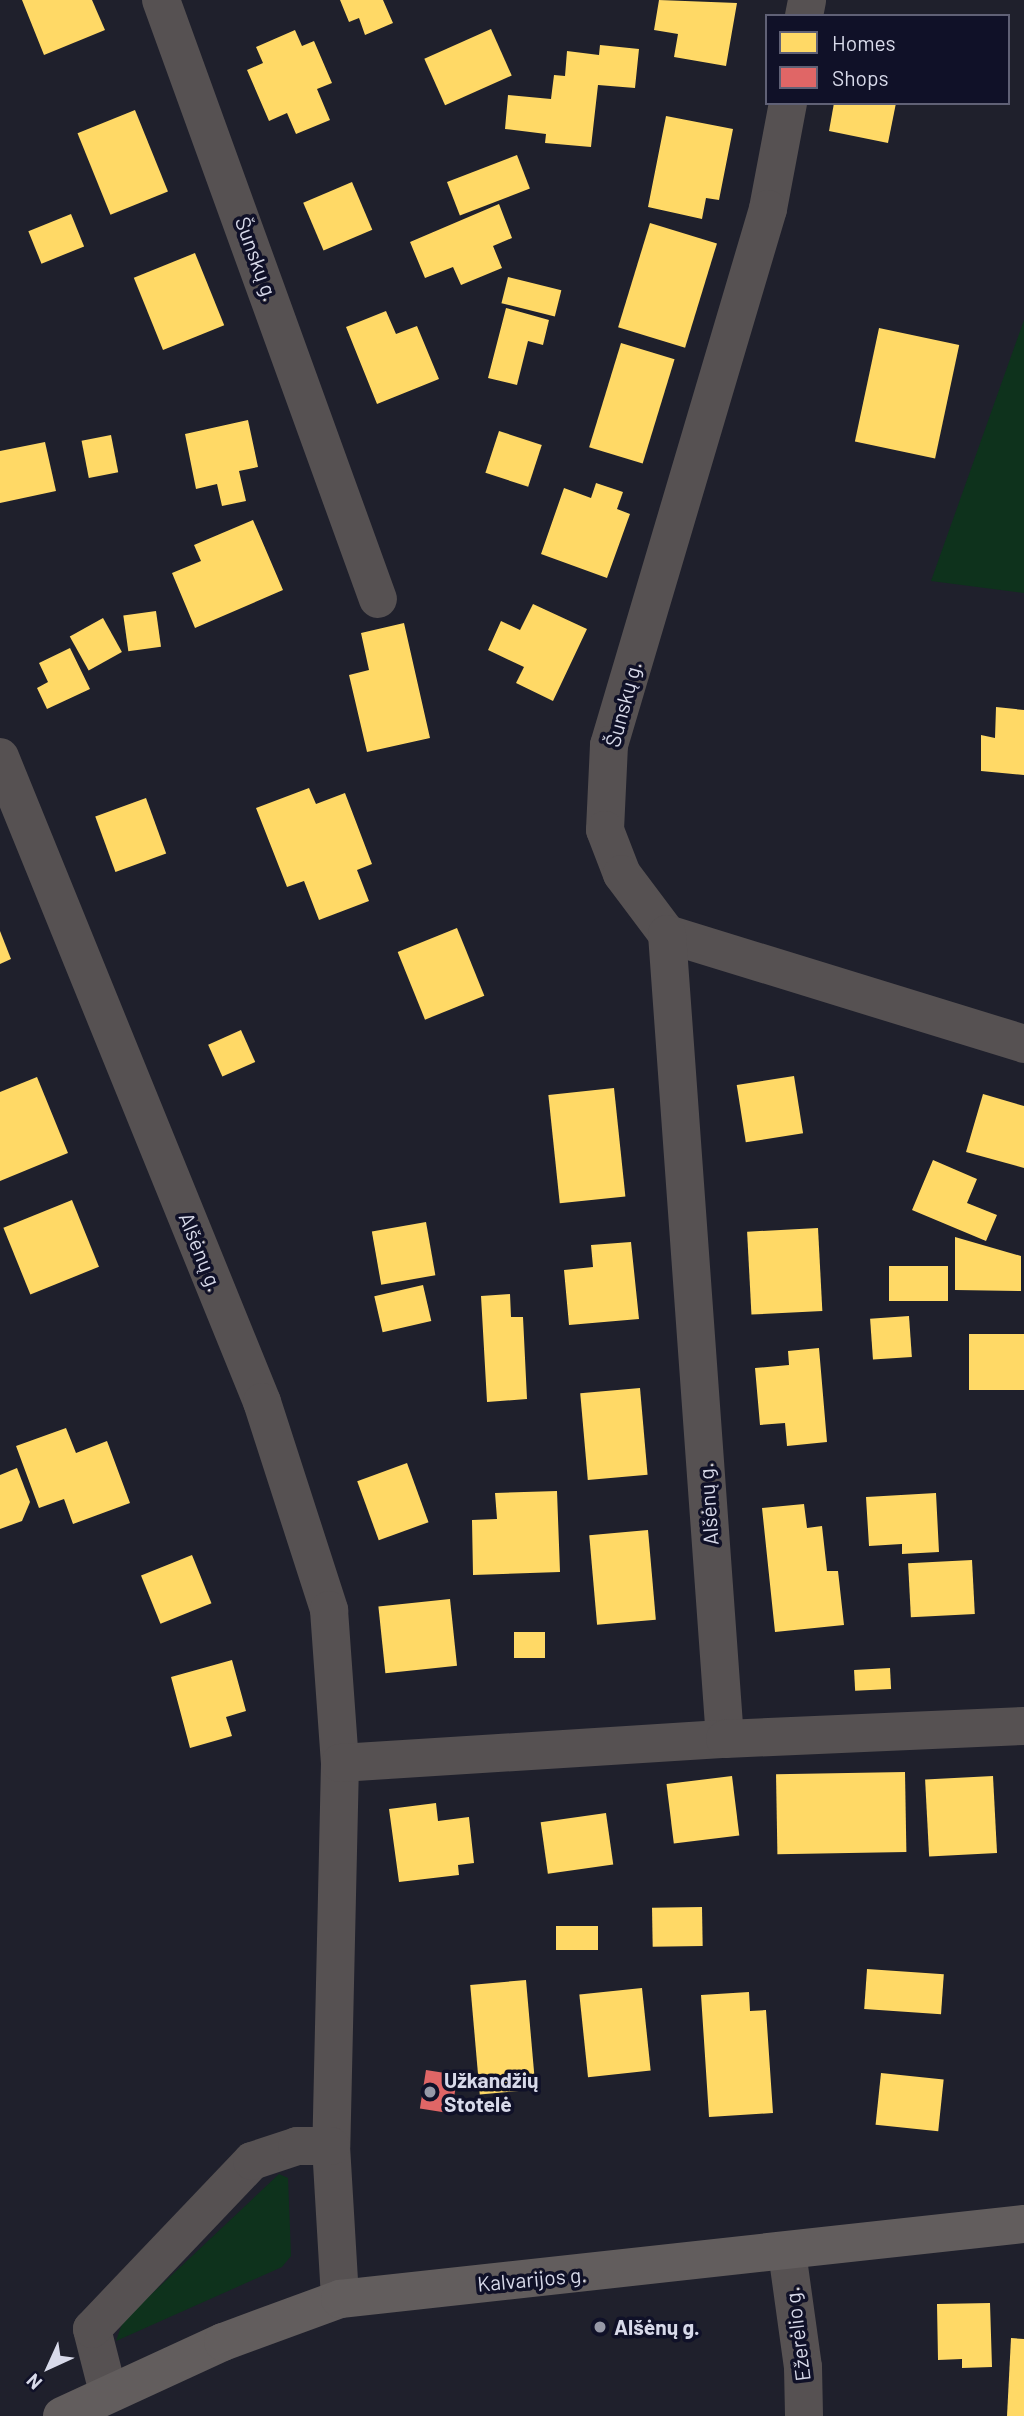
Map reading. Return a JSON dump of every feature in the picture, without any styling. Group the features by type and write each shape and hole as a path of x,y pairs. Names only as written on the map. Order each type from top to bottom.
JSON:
{"main road":[{"name":"Kalvarijos g.","path":"62,2416 108,2392 223,2342 340,2299 1024,2224"}],"street":[{"name":"Šunskų g.","path":"161,0 378,598"},
{"name":"Šunskų g.","path":"667,934 622,874 605,830 609,745 768,209 788,105"},
{"name":"Alšėnų g.","path":"0,757 266,1414 329,1610 340,1763 331,2146 340,2299"},
{"path":"667,934 1024,1044"},
{"name":"Alšėnų g.","path":"667,934 725,1739"},
{"path":"340,1763 725,1739 1024,1726"},
{"path":"108,2392 92,2329 252,2161 298,2146 331,2146"},
{"name":"Ežerėlio g.","path":"787,2252 803,2367 804,2416"}],"green space":[{"path":"1024,320 1024,593 931,581"},
{"path":"279,2174 288,2178 291,2256 282,2267 116,2341 123,2321"}],"building: Homes":[{"path":"22,0 92,0 105,30 44,55"},
{"path":"340,0 383,0 393,23 365,35 359,18 349,22"},
{"path":"659,0 737,3 726,66 674,57 678,34 654,30"},
{"path":"491,29 512,76 445,105 424,59"},
{"path":"295,30 302,46 314,41 332,83 317,89 330,120 296,134 287,113 269,121 247,70 263,63 256,47"},
{"path":"600,45 639,49 635,88 598,85 591,147 545,143 546,134 505,129 508,95 551,99 554,75 565,76 567,51 599,55"},
{"path":"834,105 896,105 888,143 829,131"},
{"path":"135,110 168,192 110,215 78,133"},
{"path":"666,116 733,129 719,200 706,198 702,219 648,207"},
{"path":"517,155 530,189 460,215 447,182"},
{"path":"352,182 372,230 324,251 303,203"},
{"path":"499,204 512,238 493,246 502,268 461,285 453,267 425,278 410,242"},
{"path":"71,214 84,246 41,264 28,231"},
{"path":"650,223 717,243 685,348 618,327"},
{"path":"195,253 224,325 163,350 134,278"},
{"path":"508,277 561,290 555,317 501,303"},
{"path":"506,308 549,320 543,345 528,341 517,385 488,378"},
{"path":"386,311 396,334 417,326 439,379 377,404 346,327"},
{"path":"879,328 959,345 935,459 855,441"},
{"path":"621,343 675,359 643,464 589,447"},
{"path":"248,420 258,467 239,471 246,501 222,506 217,484 196,489 185,434"},
{"path":"499,431 542,445 528,487 485,473"},
{"path":"111,435 118,472 89,478 82,441"},
{"path":"45,442 56,491 0,503 0,451"},
{"path":"596,483 623,492 617,509 630,514 607,578 541,554 564,488 591,498"},
{"path":"253,520 283,590 195,628 172,573 201,561 194,545"},
{"path":"533,604 587,629 553,701 516,683 524,667 488,650 501,621 520,630"},
{"path":"156,611 161,647 128,651 123,616"},
{"path":"103,618 122,652 89,671 70,636"},
{"path":"404,623 430,738 367,752 349,675 369,670 361,633"},
{"path":"70,648 90,689 47,709 37,688 48,682 39,663"},
{"path":"996,707 1024,710 1024,775 981,771 981,735 995,738"},
{"path":"309,788 316,804 345,793 372,864 357,870 369,901 319,920 304,881 287,887 256,808"},
{"path":"146,798 166,853 115,872 95,816"},
{"path":"457,928 484,996 425,1020 398,952"},
{"path":"0,931 11,959 0,964"},
{"path":"241,1030 255,1062 222,1077 208,1045"},
{"path":"794,1076 803,1133 746,1142 737,1085"},
{"path":"37,1077 68,1153 0,1181 0,1092"},
{"path":"614,1088 625,1196 560,1203 548,1095"},
{"path":"983,1094 1024,1106 1024,1168 966,1152"},
{"path":"933,1160 977,1179 967,1203 997,1215 986,1241 912,1210"},
{"path":"72,1200 99,1267 30,1294 3,1228"},
{"path":"426,1222 435,1275 381,1285 372,1232"},
{"path":"818,1228 822,1311 751,1315 747,1232"},
{"path":"955,1237 1021,1256 1021,1291 955,1290"},
{"path":"631,1242 639,1319 569,1325 564,1270 593,1267 591,1245"},
{"path":"889,1266 948,1266 948,1301 889,1301"},
{"path":"423,1285 431,1321 383,1332 374,1296"},
{"path":"510,1294 511,1317 523,1317 527,1399 487,1402 481,1296"},
{"path":"909,1316 912,1357 873,1360 870,1319"},
{"path":"969,1334 1024,1334 1024,1390 969,1390"},
{"path":"819,1348 827,1442 787,1446 785,1423 760,1425 755,1368 789,1365 788,1351"},
{"path":"640,1388 648,1475 588,1480 580,1393"},
{"path":"66,1428 76,1453 107,1441 130,1503 73,1524 64,1499 39,1508 16,1446"},
{"path":"407,1463 429,1522 379,1540 357,1481"},
{"path":"17,1468 30,1502 22,1521 0,1529 0,1475"},
{"path":"557,1491 560,1572 473,1575 472,1520 497,1519 495,1493"},
{"path":"936,1493 939,1552 902,1554 902,1544 869,1546 866,1497"},
{"path":"804,1504 807,1528 822,1526 827,1571 838,1571 844,1625 775,1632 762,1508"},
{"path":"648,1530 656,1620 597,1625 589,1535"},
{"path":"192,1555 211,1603 160,1624 141,1576"},
{"path":"972,1560 975,1614 911,1617 908,1563"},
{"path":"450,1599 457,1666 385,1673 378,1607"},
{"path":"514,1632 545,1632 545,1658 514,1658"},
{"path":"232,1660 246,1711 226,1717 232,1736 190,1748 171,1677"},
{"path":"890,1668 891,1689 855,1691 854,1670"},
{"path":"905,1772 906,1852 777,1854 776,1774"},
{"path":"732,1776 739,1836 674,1844 666,1784"},
{"path":"993,1776 997,1853 929,1856 925,1780"},
{"path":"436,1803 438,1821 469,1817 474,1863 458,1865 459,1875 399,1882 389,1809"},
{"path":"606,1813 613,1864 548,1874 541,1822"},
{"path":"702,1907 703,1946 653,1947 652,1908"},
{"path":"556,1926 598,1926 598,1950 556,1950"},
{"path":"867,1969 944,1974 941,2014 864,2009"},
{"path":"526,1980 536,2090 480,2094 470,1985"},
{"path":"642,1988 651,2071 588,2077 579,1995"},
{"path":"749,1992 750,2011 766,2010 773,2113 709,2117 701,1995"},
{"path":"881,2073 944,2080 938,2131 876,2125"},
{"path":"990,2303 992,2367 962,2368 962,2359 938,2360 937,2304"},
{"path":"1011,2338 1024,2339 1024,2416 1007,2416"}],"building: Shops":[{"path":"426,2070 458,2075 452,2114 420,2109"}],"place":[{"name":"Užkandžių Stotelė","path":"430,2092"},
{"name":"Alšėnų g.","path":"600,2327"}]}
